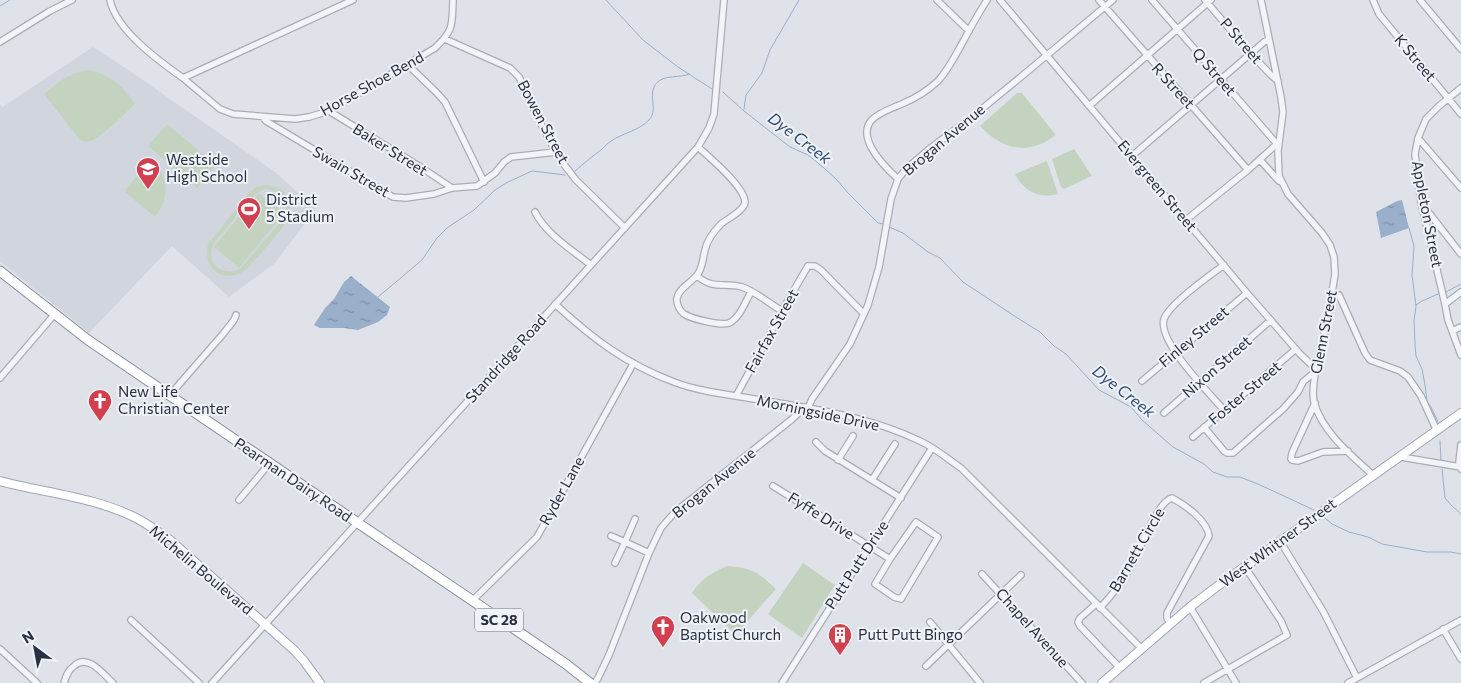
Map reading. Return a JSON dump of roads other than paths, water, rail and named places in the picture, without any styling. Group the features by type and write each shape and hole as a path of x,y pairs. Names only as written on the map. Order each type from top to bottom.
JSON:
{"highway":[{"name":"Pearman Dairy Road","path":"0,271 88,340 566,664 590,683"}],"main road":[{"name":"West Whitner Street","path":"1102,683 1190,607 1461,413"},
{"name":"Michelin Boulevard","path":"0,481 100,504 137,519 170,540 266,625 299,656 320,683"}],"street":[{"path":"0,42 50,11 72,0"},
{"name":"Horse Shoe Bend","path":"110,0 114,14 129,32 158,60 224,111 233,114 296,119 329,111 408,65 435,48 444,39"},
{"path":"183,78 353,0"},
{"path":"444,39 452,27 453,0"},
{"name":"Standridge Road","path":"212,683 698,147 709,128 714,114 724,0"},
{"path":"936,0 969,31"},
{"path":"898,179 886,169 868,141 866,132 870,121 879,113 907,102 927,91 939,80 950,66 987,0"},
{"name":"Evergreen Street","path":"1000,0 1247,293 1317,370"},
{"name":"R Street","path":"1099,0 1248,170"},
{"name":"Brogan Avenue","path":"595,683 609,655 660,528 674,513 806,407 850,344 864,314 879,266 891,199 898,179 920,156 972,117 1113,0"},
{"name":"Q Street","path":"1152,0 1278,143"},
{"name":"Glenn Street","path":"1260,0 1283,112 1278,143 1279,176 1288,194 1322,233 1330,245 1334,258 1335,274 1317,370 1315,403 1321,419 1327,428 1374,476"},
{"name":"K Street","path":"1373,0 1379,14 1461,114"},
{"path":"1420,0 1461,48"},
{"path":"1089,106 1178,30 1208,1"},
{"name":"P Street","path":"1208,1 1251,54 1278,81"},
{"name":"Bowen Street","path":"444,39 516,72 556,152 576,180 625,228"},
{"path":"1132,156 1268,40"},
{"path":"408,65 445,102 484,182 511,157 556,152"},
{"name":"Appleton Street","path":"1461,88 1426,119 1418,138 1415,154 1421,202 1448,320 1461,355"},
{"name":"Baker Street","path":"329,111 452,188"},
{"name":"Swain Street","path":"263,117 266,122 392,197 406,198 434,194 452,188 477,186 484,182"},
{"path":"1418,138 1461,188"},
{"path":"1186,220 1278,143"},
{"path":"698,147 731,179 743,195 745,205 712,234 705,248 700,272 679,293 677,299 678,306 682,314 722,324 730,322 737,317 751,292"},
{"name":"Glenn Street","path":"1260,160 1282,184"},
{"path":"1421,202 1461,254"},
{"path":"535,212 551,233 591,265"},
{"path":"1224,265 1182,299 1168,312 1164,320 1165,333 1175,353 1224,410"},
{"name":"Fairfax Street","path":"736,396 808,266 815,266 821,270 864,314"},
{"path":"697,276 709,284 744,288 782,311"},
{"path":"1445,304 1461,292"},
{"name":"Finley Street","path":"1142,381 1247,293"},
{"path":"1339,295 1370,360 1400,370 1408,377 1421,396 1437,430"},
{"name":"Morningside Drive","path":"555,304 590,335 633,364 677,383 736,396 848,415 878,424 922,442 961,468 1142,649"},
{"path":"0,378 54,315"},
{"path":"170,396 223,334 236,315"},
{"name":"Nixon Street","path":"1164,413 1271,320"},
{"path":"1452,332 1461,327"},
{"name":"Foster Street","path":"1193,437 1296,349"},
{"name":"Ryder Lane","path":"472,601 536,537 633,364"},
{"path":"1204,427 1224,451 1233,453 1283,409 1298,392 1303,382 1317,370"},
{"path":"1315,403 1292,453 1292,460 1298,461 1323,452 1348,451"},
{"path":"838,460 853,436"},
{"path":"816,442 838,460 901,498"},
{"path":"872,480 895,444"},
{"path":"1401,457 1461,468 1459,462 1461,445"},
{"name":"Putt Putt Drive","path":"782,683 932,448"},
{"path":"239,500 269,464"},
{"name":"Fyffe Drive","path":"773,486 890,559"},
{"name":"Barnett Circle","path":"1098,606 1119,586 1130,569 1163,503 1167,499 1172,498 1185,505 1204,523 1209,529 1210,536 1167,613 1170,624"},
{"path":"615,563 635,519"},
{"path":"916,522 938,537 901,599 894,597 875,584 890,559 916,522"},
{"path":"611,536 649,553"},
{"path":"1280,541 1323,611 1357,678"},
{"path":"1204,683 1287,635 1245,567"},
{"name":"Chapel Avenue","path":"982,574 1082,683"},
{"path":"926,666 1021,575"},
{"path":"1098,606 1080,618 1078,622 1120,668"},
{"path":"1190,607 1236,683"},
{"path":"131,620 199,683"},
{"path":"1348,683 1461,620"},
{"path":"930,622 980,683"},
{"path":"1444,628 1461,659"},
{"path":"0,649 37,683"},
{"path":"64,683 67,674 72,668 84,661 89,662 113,683"}],"water":[{"path":"1402,200 1409,228 1381,238 1376,212"},
{"path":"351,276 390,307 387,315 378,322 358,330 320,328 314,325 325,308 334,299 344,282"}],"waterway":[{"path":"0,6 10,0"},
{"name":"Dye Creek","path":"606,0 643,40 678,67 712,89"},
{"path":"744,109 746,95 762,73 770,50 799,0"},
{"path":"575,171 611,141 640,127 649,120 653,113 652,96 657,83 665,78 689,74"},
{"name":"Dye Creek","path":"723,92 790,147 808,155 824,168 878,223 883,224"},
{"path":"378,297 422,260 437,238 447,228 474,210 495,190 532,171 565,175"},
{"name":"Dye Creek","path":"889,227 903,233 928,252 940,258 963,282 1040,332 1054,346 1066,354 1099,390 1131,407 1142,420 1173,447 1204,464 1213,472 1227,477 1240,477 1314,510"},
{"path":"1409,228 1414,246 1412,275 1416,306 1414,321 1416,356 1422,369 1427,401 1438,422"},
{"path":"1446,292 1461,284"},
{"path":"1416,305 1438,294"},
{"path":"1440,441 1441,460"},
{"path":"1442,469 1445,498 1461,514"},
{"name":"Dye Creek","path":"1325,518 1332,524 1349,532 1368,537 1382,544 1427,552 1461,554"}],"place":[{"name":"Westside High School","path":"148,190"},
{"name":"District 5 Stadium","path":"249,230"},
{"name":"New Life Christian Center","path":"100,422"},
{"name":"Oakwood Baptist Church","path":"663,648"},
{"name":"Putt Putt Bingo","path":"840,656"}]}
